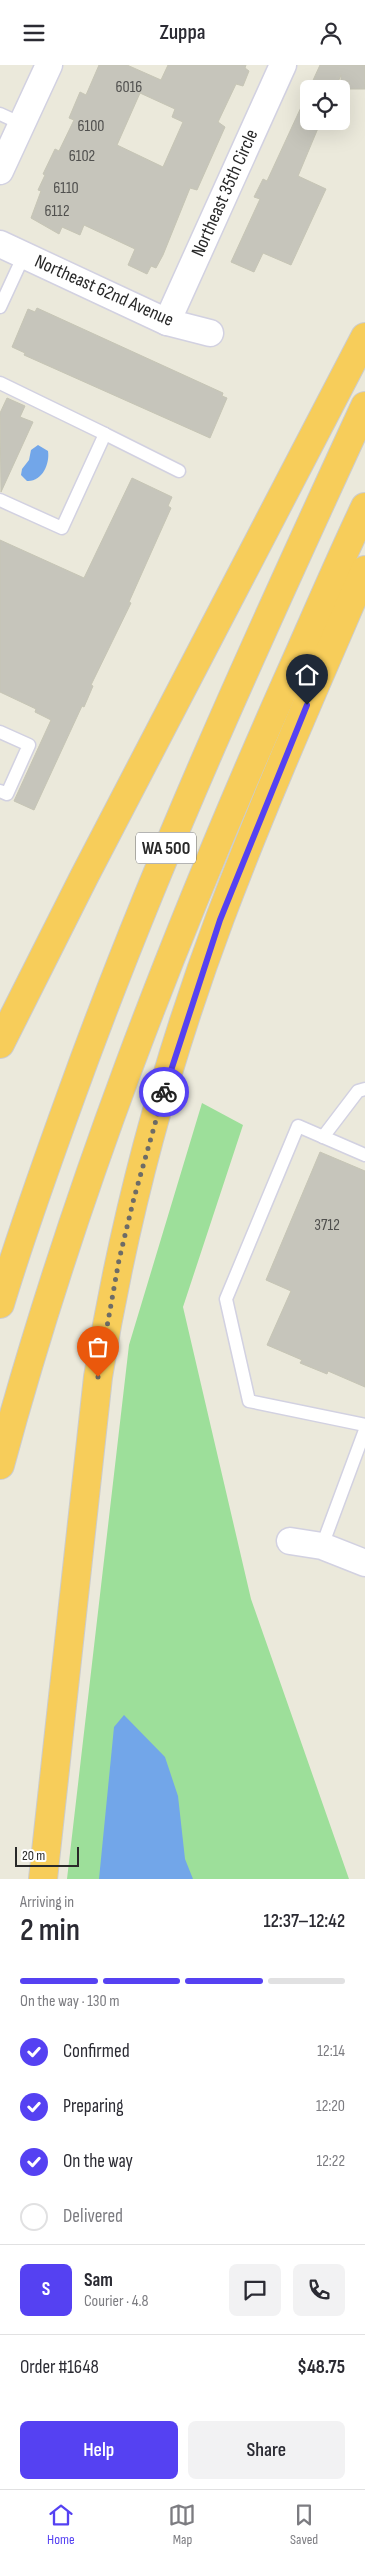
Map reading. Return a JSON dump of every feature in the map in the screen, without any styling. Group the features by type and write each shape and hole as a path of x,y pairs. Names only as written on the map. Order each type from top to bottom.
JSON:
{"highway":[{"path":"0,1044 84,877 365,337"},
{"name":"WA 500","path":"0,1304 54,1143 138,915 224,713 365,406"},
{"name":"WA 500","path":"0,1465 62,1259 96,1154 135,1049 220,833 365,507"},
{"path":"42,1876 95,1403 108,1314 134,1198 183,1029 220,920 293,739 365,570"}],"street":[{"path":"0,171 11,119 49,65"},
{"name":"Northeast 35th Circle","path":"167,321 283,65"},
{"name":"Northeast 62nd Avenue","path":"7,251 167,321 210,333"},
{"path":"290,1541 322,1546 365,1563"}],"lane":[{"path":"0,307 7,251"},
{"path":"0,383 179,471"},
{"path":"0,500 62,528 105,435"},
{"path":"0,732 29,745 6,794 0,791"},
{"path":"323,1137 358,1091 365,1089"},
{"path":"365,1155 298,1126 226,1299 249,1401 365,1425"},
{"path":"322,1546 365,1431"}],"green space":[{"path":"202,1103 243,1125 183,1307 251,1599 349,1879 67,1879 129,1345"}],"water":[{"path":"38,445 48,451 48,461 44,471 37,479 27,481 21,475 22,469 29,460 31,450"},
{"path":"124,1715 165,1757 178,1796 185,1859 193,1879 99,1879 114,1727"}],"building":[{"path":"99,65 127,65 161,80 168,65 246,65 245,68 249,71 243,86 236,84 218,122 225,127 197,190 190,188 163,255 156,268 151,266 147,274 128,265 135,249 84,225 80,235 62,227 59,234 31,218 41,191 38,190 45,175 43,174 55,149 59,151 74,120 69,118 80,92 86,95","holes":["140,93 175,109 172,117 183,122 163,167 117,145"]},
{"path":"320,65 365,65 365,89 350,89 350,80 341,80 341,75 339,80 313,80"},
{"path":"300,110 300,130 317,130 298,176 326,189 291,265 263,253 254,272 231,262 260,199 254,197 263,179 267,181"},
{"path":"37,308 223,393 222,396 227,398 210,438 24,355 25,353 12,347 28,309 35,312"},
{"path":"7,398 25,406 20,417 33,422 1,492 0,413"},
{"path":"132,478 172,497 168,506 171,508 129,602 131,603 91,685 93,686 84,707 82,706 34,810 14,801 51,720 35,712 36,709 0,692 0,540 84,578"},
{"path":"320,1152 365,1171 365,1387 328,1371 327,1374 300,1363 302,1360 267,1345 291,1291 266,1280"}],"way so far":[{"path":"98,1377 119,1260 134,1198 164,1092"}],"route":[{"path":"164,1092 200,975 220,920 307,705"}]}
